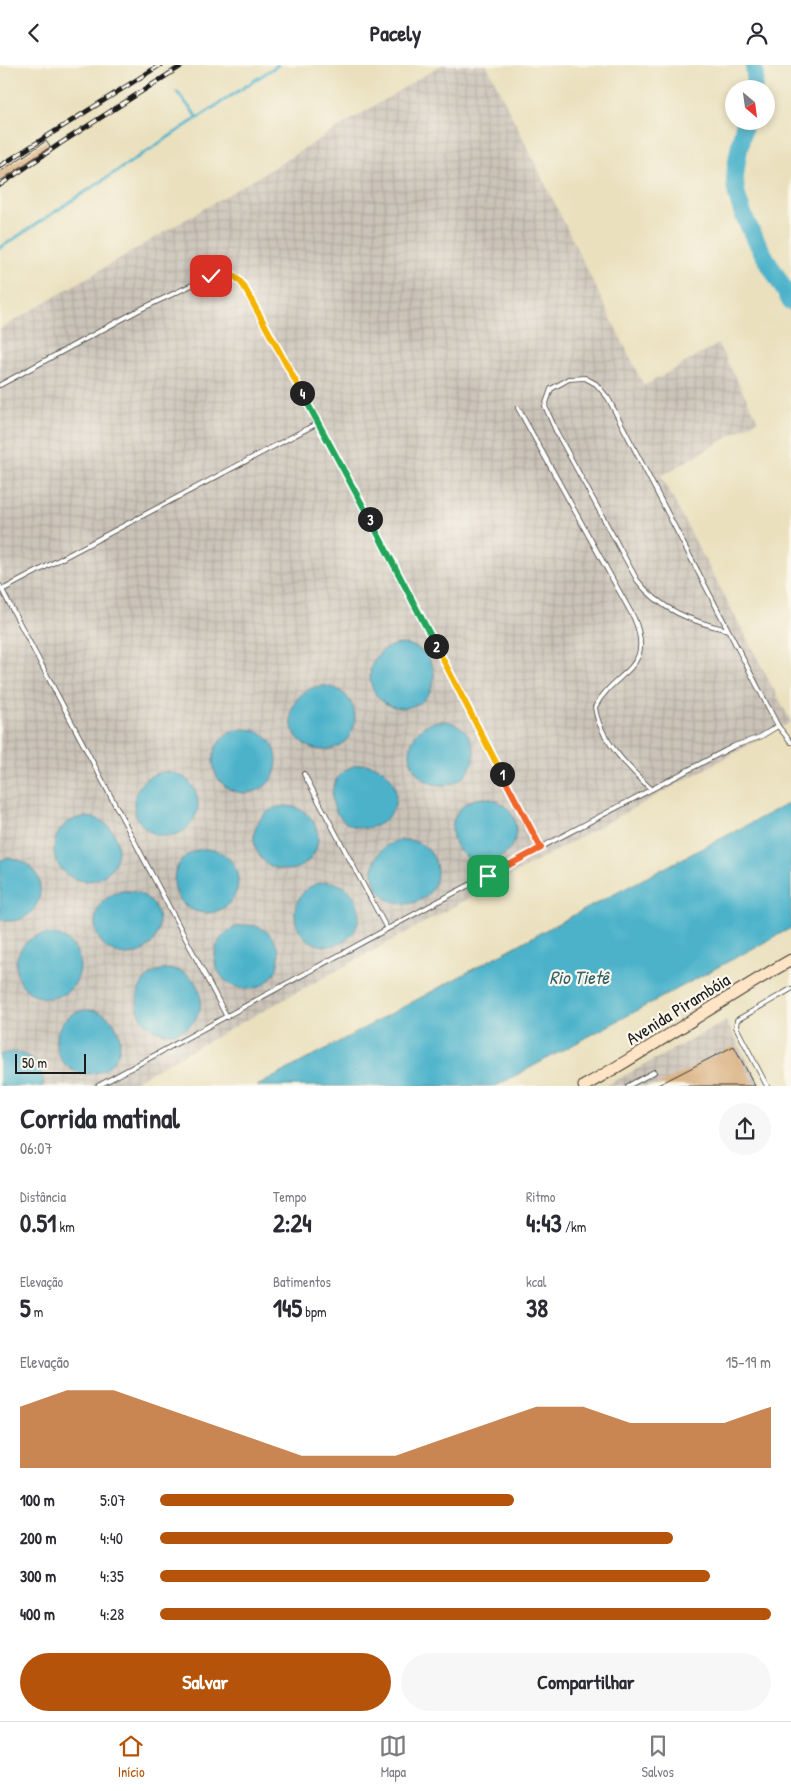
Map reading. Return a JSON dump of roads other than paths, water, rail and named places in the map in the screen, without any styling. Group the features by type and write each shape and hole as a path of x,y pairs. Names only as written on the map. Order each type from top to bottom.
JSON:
{"main road":[{"name":"Avenida Pirambóia","path":"584,1086 636,1057 695,1017 791,961"}],"lane":[{"path":"0,385 138,310 211,276 228,272 236,276 243,285 318,423 541,848"},
{"path":"728,630 700,623 681,615 648,595 637,580 556,431 545,406 551,389 569,379 586,378 608,398 778,726 791,742"},
{"path":"518,408 634,618 641,635 638,657 625,674 599,698 594,707 601,728 611,744 650,789"},
{"path":"227,1017 1,589 318,423"},
{"path":"98,1086 650,789 734,747 760,737 778,726"},
{"path":"304,774 387,929"},
{"path":"767,1086 738,1031 737,1020 791,989"},
{"path":"628,1086 654,1072"}],"water":[{"path":"402,644 420,650 428,658 434,676 428,694 420,702 402,708 384,702 376,694 370,676 376,658 384,650"},
{"path":"323,686 341,692 349,700 355,718 349,736 341,744 323,750 305,744 297,736 291,718 297,700 305,692"},
{"path":"442,721 460,727 468,735 474,753 468,771 460,779 442,785 424,779 416,771 410,753 416,735 424,727"},
{"path":"245,729 263,735 271,743 277,761 271,779 263,787 245,793 227,787 219,779 213,761 219,743 227,735"},
{"path":"364,764 382,770 390,778 396,796 390,814 382,822 364,828 346,822 338,814 332,796 338,778 346,770"},
{"path":"166,772 184,778 192,786 198,804 192,822 184,830 166,836 148,830 140,822 134,804 140,786 148,778"},
{"path":"484,798 502,804 510,812 516,830 510,848 502,856 484,862 466,856 458,848 452,830 458,812 466,804"},
{"name":"Rio Tietê","path":"791,802 791,928 496,1086 257,1086 553,926"},
{"path":"286,806 304,812 312,820 318,838 312,856 304,864 286,870 268,864 260,856 254,838 260,820 268,812"},
{"path":"86,817 104,823 112,831 118,849 112,867 104,875 86,881 68,875 60,867 54,849 60,831 68,823"},
{"path":"405,840 423,846 431,854 437,872 431,890 423,898 405,904 387,898 379,890 373,872 379,854 387,846"},
{"path":"206,849 224,855 232,863 238,881 232,899 224,907 206,913 188,907 180,899 174,881 180,863 188,855"},
{"path":"9,858 24,863 34,871 39,882 40,895 36,906 28,915 16,920 0,920 0,860"},
{"path":"327,882 345,888 353,896 359,914 353,932 345,940 327,946 309,940 301,932 295,914 301,896 309,888"},
{"path":"127,891 145,897 153,905 159,923 153,941 145,949 127,955 109,949 101,941 95,923 101,905 109,897"},
{"path":"247,925 265,931 273,939 279,957 273,975 265,983 247,989 229,983 221,975 215,957 221,939 229,931"},
{"path":"48,934 66,940 74,948 80,966 74,984 66,992 48,998 30,992 22,984 16,966 22,948 30,940"},
{"path":"169,969 187,975 195,983 201,1001 195,1019 187,1027 169,1033 151,1027 143,1019 137,1001 143,983 151,975"},
{"path":"88,1010 106,1016 114,1024 120,1042 114,1060 106,1068 88,1074 70,1068 62,1060 56,1042 62,1024 70,1016"},
{"path":"13,1052 26,1055 36,1063 43,1079 43,1086 0,1086 0,1054"}],"waterway":[{"path":"0,248 278,65"},
{"path":"754,65 754,80"},
{"path":"177,92 198,118"},
{"path":"743,130 736,166 735,181 737,195 757,243 791,302"}],"railway":[{"path":"0,166 160,65"},
{"path":"0,185 61,143 183,65"}]}
